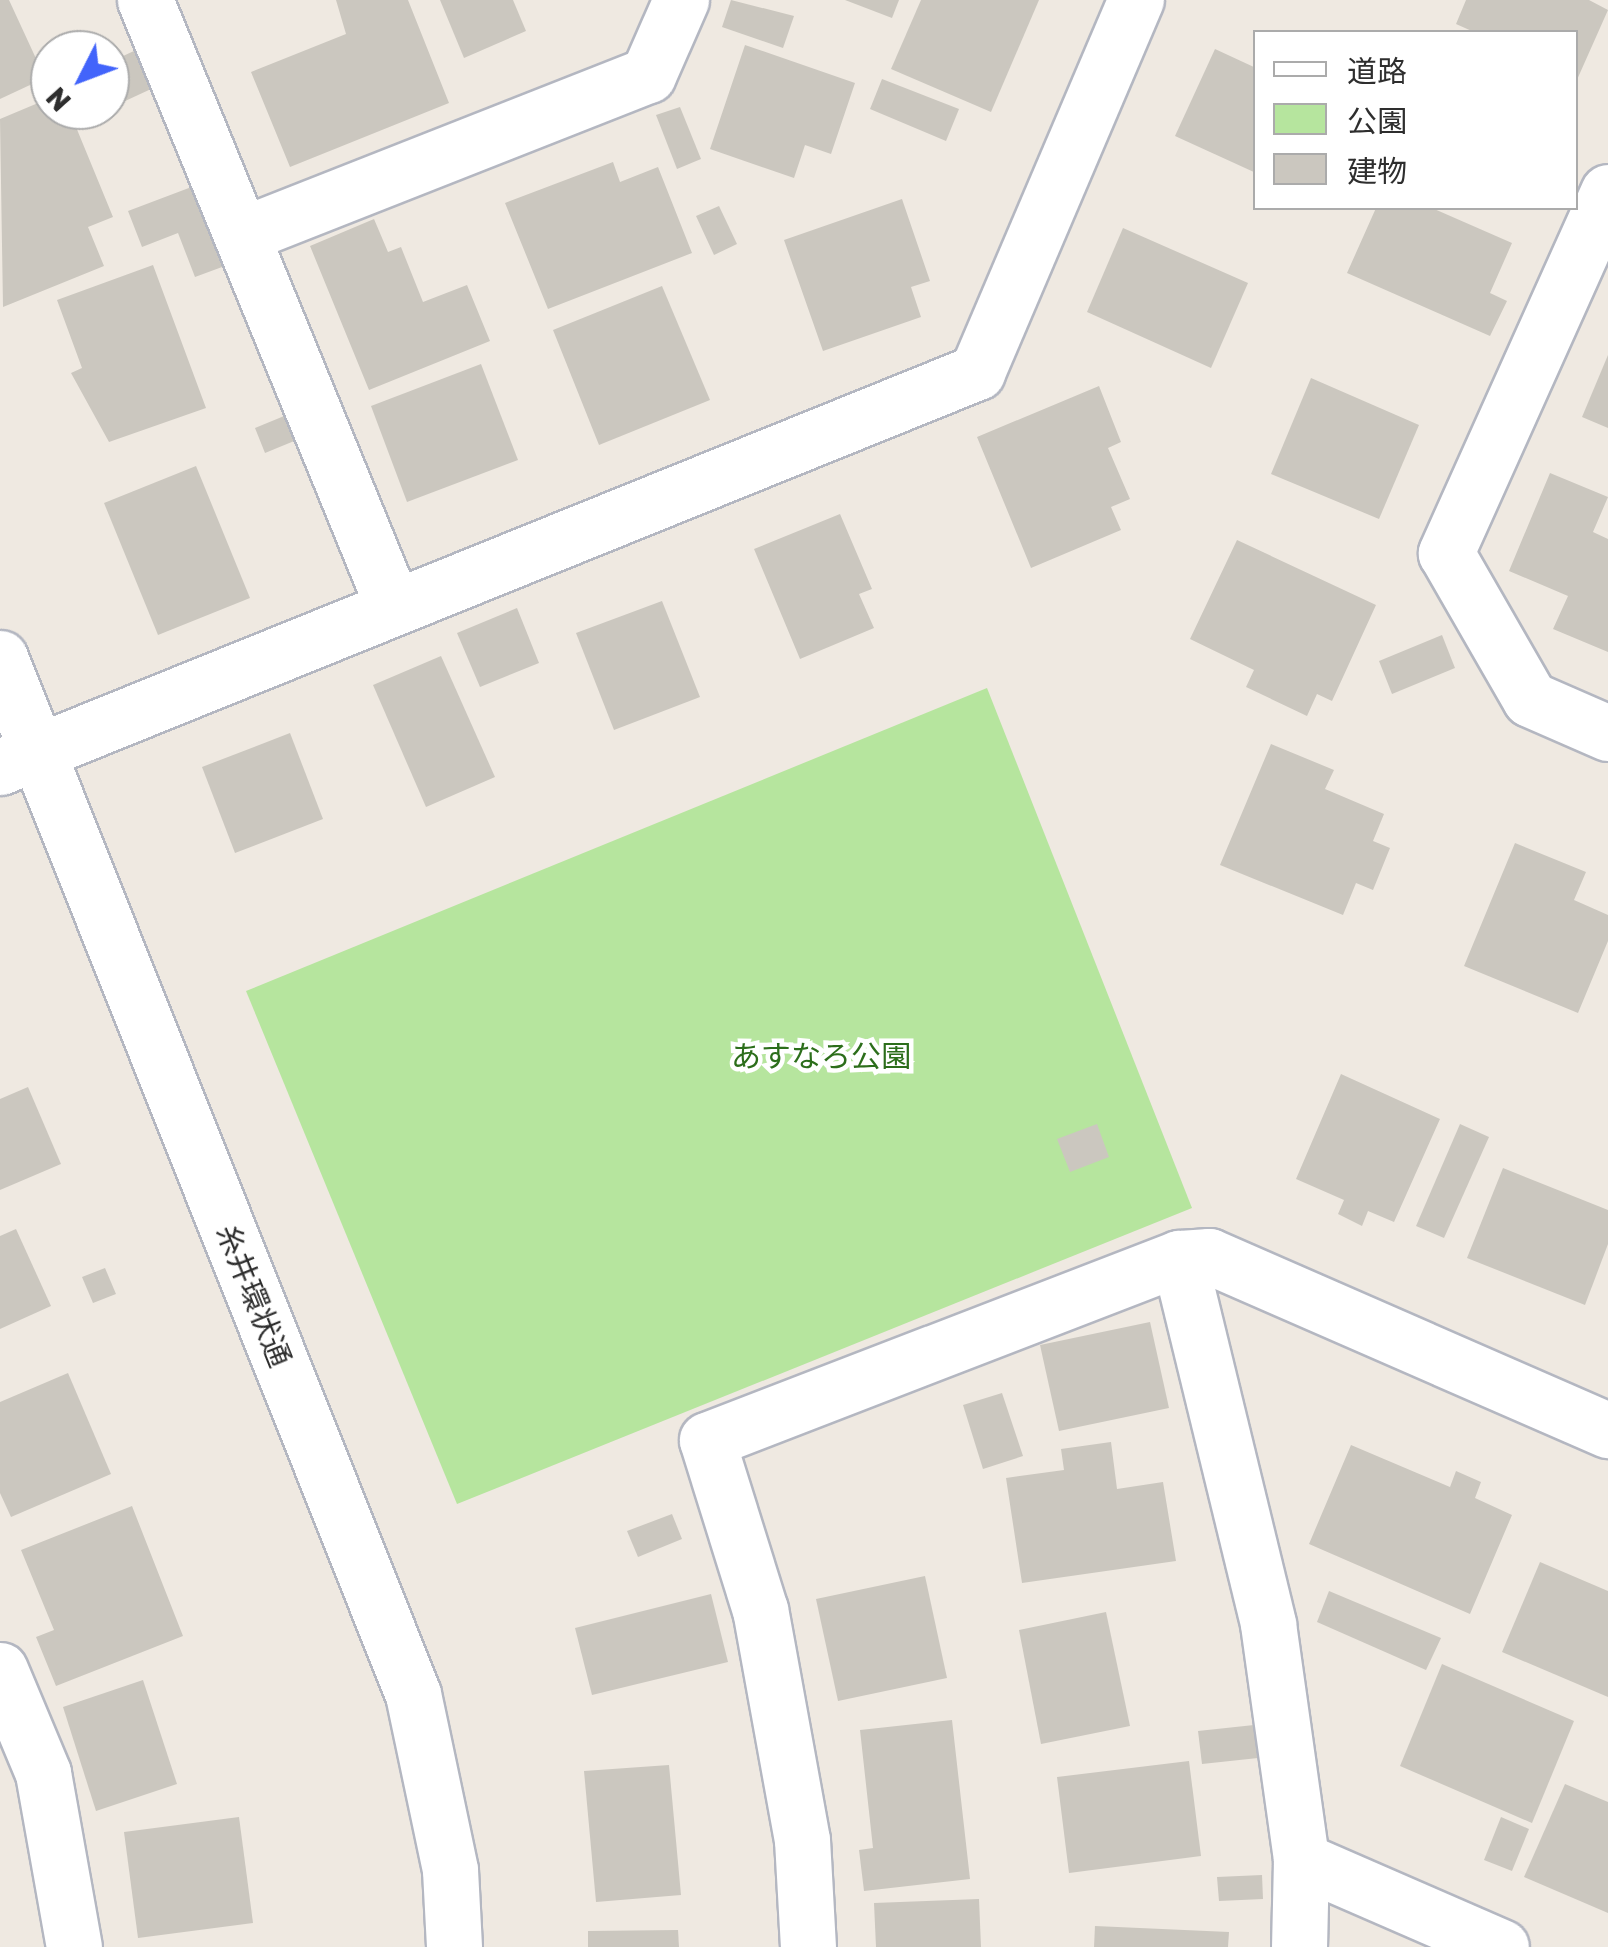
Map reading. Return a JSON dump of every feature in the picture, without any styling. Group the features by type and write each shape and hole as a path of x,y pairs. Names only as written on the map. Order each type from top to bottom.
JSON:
{"street":[{"path":"146,0 393,606"},
{"path":"244,234 648,74 681,0"},
{"path":"18,760 978,372 1136,0"},
{"path":"1608,192 1446,552 1530,699 1608,733"},
{"name":"糸井環状通","path":"0,658 18,760 412,1694 450,1870 454,1947"},
{"path":"808,1947 802,1840 760,1610 707,1440 1180,1258 1209,1256 1608,1430"},
{"path":"1180,1258 1268,1624 1302,1860 1299,1947"},
{"path":"0,1670 43,1773 74,1947"},
{"path":"1302,1860 1501,1947"}],"green space":[{"name":"あすなろ公園","path":"987,688 1192,1208 457,1504 246,991"}],"building":[{"path":"0,0 9,0 30,46 30,85 0,99"},
{"path":"336,0 408,0 449,103 290,167 251,72 346,34"},
{"path":"440,0 513,0 526,31 464,58"},
{"path":"731,0 794,16 783,48 722,27"},
{"path":"845,0 899,0 892,18"},
{"path":"921,0 1039,0 991,112 891,69"},
{"path":"1466,0 1589,0 1608,10 1578,78 1578,30 1470,30 1456,24"},
{"path":"147,45 164,83 130,99 130,53"},
{"path":"745,45 855,83 831,154 805,145 794,178 710,149"},
{"path":"1215,49 1253,67 1253,172 1175,136"},
{"path":"882,79 959,109 946,141 870,109"},
{"path":"30,106 30,130 77,130 113,217 88,227 104,266 3,307 0,119"},
{"path":"680,107 701,159 677,169 656,115"},
{"path":"613,162 620,182 658,167 692,253 548,309 505,203"},
{"path":"210,180 241,260 195,277 178,233 142,247 128,211"},
{"path":"902,199 930,281 911,287 921,317 823,351 784,240"},
{"path":"719,206 737,244 714,255 696,216"},
{"path":"1375,210 1437,210 1512,243 1490,293 1507,301 1490,336 1347,273"},
{"path":"374,219 388,252 401,247 423,302 467,285 490,341 369,390 310,246"},
{"path":"1123,228 1248,283 1211,368 1087,312"},
{"path":"153,265 206,408 109,442 71,373 82,368 57,300"},
{"path":"662,286 710,400 599,445 553,330"},
{"path":"1608,355 1608,428 1582,417"},
{"path":"481,364 518,460 407,502 371,406"},
{"path":"1311,378 1419,425 1379,519 1271,474"},
{"path":"1099,386 1121,442 1108,448 1130,499 1111,507 1121,530 1031,568 977,437"},
{"path":"289,414 299,439 265,453 255,428"},
{"path":"196,466 250,598 158,635 104,503"},
{"path":"1550,473 1608,497 1593,532 1608,539 1608,652 1553,629 1568,596 1509,571"},
{"path":"840,514 872,589 859,594 874,628 800,659 754,549"},
{"path":"1237,540 1376,605 1332,701 1317,694 1307,716 1246,687 1254,670 1190,639"},
{"path":"662,601 700,697 614,730 576,633"},
{"path":"517,608 539,663 480,687 457,633"},
{"path":"1442,635 1455,668 1392,694 1379,661"},
{"path":"441,656 495,777 426,807 373,685"},
{"path":"290,733 323,819 235,853 202,767"},
{"path":"1271,744 1334,770 1325,789 1384,814 1373,841 1390,848 1373,890 1356,883 1343,915 1220,865"},
{"path":"1515,843 1586,872 1574,900 1608,915 1608,941 1578,1013 1464,966"},
{"path":"1341,1074 1440,1119 1394,1222 1368,1211 1362,1226 1338,1214 1344,1200 1296,1179"},
{"path":"28,1087 61,1164 0,1190 0,1099"},
{"path":"1097,1124 1109,1157 1070,1172 1057,1139"},
{"path":"1460,1124 1489,1137 1444,1238 1416,1226"},
{"path":"1503,1168 1608,1210 1608,1244 1585,1305 1467,1258"},
{"path":"16,1229 51,1306 0,1329 0,1236"},
{"path":"105,1268 116,1294 93,1303 82,1277"},
{"path":"1150,1322 1169,1408 1059,1431 1040,1345"},
{"path":"68,1373 111,1474 11,1517 0,1493 0,1402"},
{"path":"1002,1393 1023,1456 983,1469 963,1405"},
{"path":"1111,1442 1117,1489 1163,1482 1176,1561 1022,1583 1006,1478 1064,1470 1061,1449"},
{"path":"1351,1445 1450,1487 1456,1471 1481,1482 1475,1498 1512,1515 1470,1614 1309,1544"},
{"path":"132,1506 183,1636 56,1686 36,1637 54,1630 21,1550"},
{"path":"672,1514 682,1539 638,1557 627,1531"},
{"path":"1540,1562 1608,1591 1608,1697 1502,1652"},
{"path":"925,1576 947,1678 838,1701 816,1599"},
{"path":"1329,1591 1441,1638 1426,1670 1317,1622"},
{"path":"711,1594 728,1662 592,1695 575,1628"},
{"path":"1106,1612 1130,1726 1041,1744 1019,1630"},
{"path":"1442,1664 1574,1721 1532,1823 1400,1766"},
{"path":"143,1680 177,1784 96,1811 63,1707"},
{"path":"952,1720 970,1879 864,1891 859,1850 873,1848 860,1730"},
{"path":"1254,1725 1258,1758 1202,1764 1198,1731"},
{"path":"1189,1761 1201,1856 1069,1873 1057,1777"},
{"path":"669,1765 681,1895 596,1902 584,1771"},
{"path":"1565,1784 1608,1802 1608,1913 1524,1877"},
{"path":"239,1817 253,1923 138,1938 124,1832"},
{"path":"1501,1817 1529,1829 1512,1871 1484,1860"},
{"path":"1262,1875 1263,1899 1219,1901 1217,1877"},
{"path":"979,1899 981,1947 876,1947 874,1903"},
{"path":"1095,1926 1229,1932 1228,1947 1094,1947"},
{"path":"678,1930 679,1947 588,1947 588,1931"}]}
